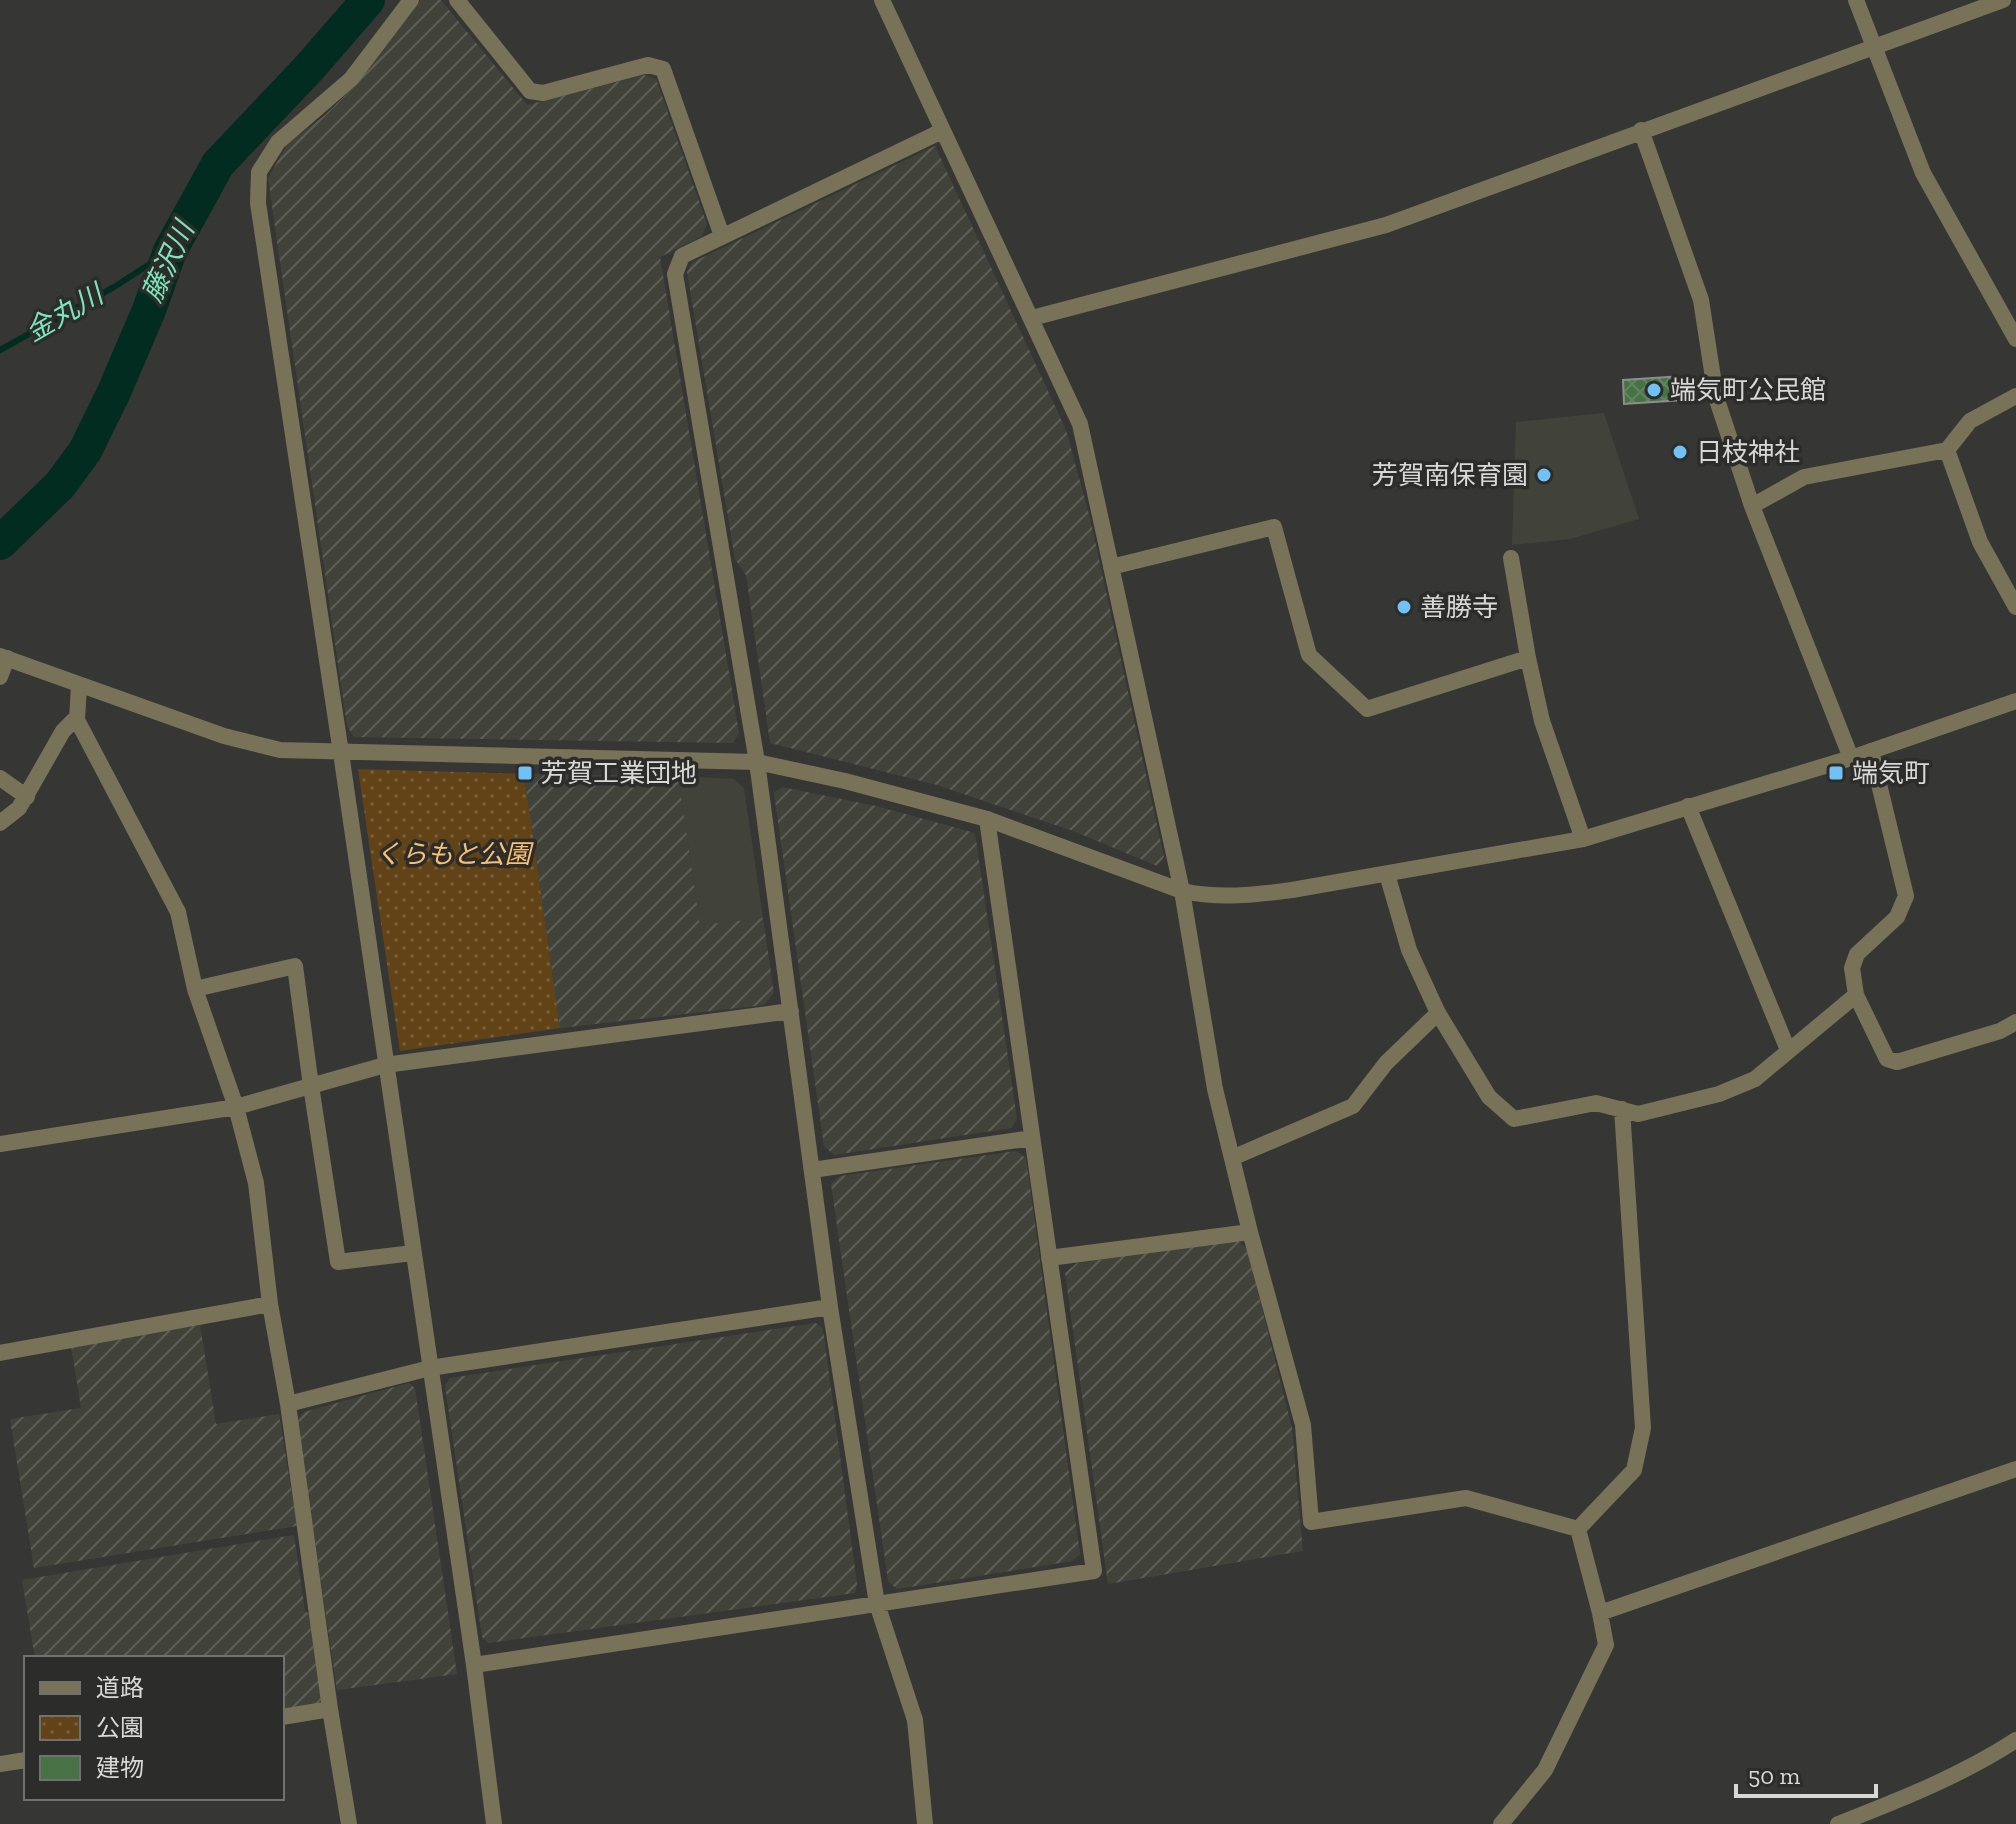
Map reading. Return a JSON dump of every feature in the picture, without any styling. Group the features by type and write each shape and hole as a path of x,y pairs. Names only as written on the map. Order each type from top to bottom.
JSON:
{"street":[{"path":"411,0 351,79 278,142 259,172 260,219 474,1665 494,1824"},
{"path":"457,0 530,91 543,93 648,65 663,69 722,236"},
{"path":"882,0 1080,424 1182,891 1215,1089 1303,1425 1311,1522 1466,1498 1578,1529"},
{"path":"1856,0 1923,173 2011,318 2016,339"},
{"path":"1032,318 1386,225 2003,0"},
{"path":"1641,130 1701,300 1716,397 1752,506 1851,758"},
{"path":"925,1824 915,1720 877,1604 830,1307 757,762 675,274 682,256 942,131"},
{"path":"1752,506 1804,477 1947,450 1970,421 2016,396"},
{"path":"1947,450 1980,542 2016,607"},
{"path":"1111,567 1274,527 1309,655 1367,709 1528,658"},
{"path":"1511,558 1542,721 1583,839"},
{"path":"0,677 3,657 224,736 280,750 757,762 845,781 987,819 1182,891 1207,896 1245,897 1583,839 1851,758 2016,701"},
{"path":"79,685 77,717 178,912 195,989 236,1107 256,1183 270,1304 288,1404 349,1824"},
{"path":"0,823 27,797 63,731 77,717"},
{"path":"1871,751 1906,896 1897,917 1857,954 1852,968 1856,995 1887,1059 1897,1062 2000,1031 2016,1022"},
{"path":"0,778 27,797"},
{"path":"1688,806 1788,1050"},
{"path":"474,1665 1094,1571 987,819"},
{"path":"1387,874 1409,950 1438,1013 1489,1097 1514,1119 1596,1103 1638,1114 1719,1094 1755,1079 1856,995"},
{"path":"195,989 295,966 338,1262 413,1253"},
{"path":"0,1144 236,1107 385,1065 791,1011"},
{"path":"1232,1158 1353,1106 1386,1063 1438,1013"},
{"path":"1578,1529 1634,1470 1643,1428 1622,1109"},
{"path":"812,1170 1032,1138"},
{"path":"1049,1258 1250,1232"},
{"path":"0,1353 270,1304"},
{"path":"288,1404 430,1368 830,1307"},
{"path":"1600,1613 2016,1469"},
{"path":"1501,1824 1545,1770 1606,1645 1578,1529"},
{"path":"284,1717 330,1709"},
{"path":"1838,1824 1984,1760 2016,1740"},
{"path":"0,1764 24,1760"}],"shaded area":[{"path":"421,0 441,0 527,105 645,75 656,79 707,224 702,236 660,257 739,733 733,743 354,737 347,726 268,178 288,143 324,116 354,87"},
{"path":"935,146 1066,430 1090,518 1164,857 1157,866 1073,831 937,785 770,743 746,575 735,559 687,272 693,262"},
{"path":"1604,413 1639,519 1570,539 1512,545 1516,422"},
{"path":"524,774 678,776 700,925 763,918 774,993 764,1005 560,1028"},
{"path":"678,776 734,779 744,788 763,918 700,925"},
{"path":"782,787 876,806 975,833 1017,1119 1011,1128 834,1155 824,1146 774,793"},
{"path":"1016,1151 1026,1158 1080,1554 1072,1561 897,1589 888,1581 831,1184 840,1176"},
{"path":"1236,1239 1247,1249 1292,1428 1303,1551 1108,1584 1065,1273 1077,1263"},
{"path":"816,1323 823,1329 857,1584 855,1593 488,1643 482,1637 445,1386 450,1378"},
{"path":"200,1325 216,1424 279,1414 297,1526 34,1568 10,1419 81,1408 71,1346"},
{"path":"409,1383 415,1388 457,1674 337,1690 297,1421 304,1412"},
{"path":"294,1535 305,1611 310,1614 323,1699 317,1704 284,1709 284,1656 35,1656 22,1580"}],"green space":[{"name":"くらもと公園","path":"358,769 524,774 560,1028 400,1051"}],"building":[{"name":"端気町公民館","path":"1683,376 1684,400 1624,404 1623,380"}],"waterway":[{"name":"藤沢川","path":"0,543 60,485 85,451 149,310 170,251 218,164 368,0"},
{"name":"金丸川","path":"0,350 114,287 170,251"}],"place":[{"name":"端気町公民館","path":"1654,390"},
{"name":"日枝神社","path":"1680,452"},
{"name":"芳賀南保育園","path":"1544,475"},
{"name":"善勝寺","path":"1404,607"},
{"name":"芳賀工業団地","path":"525,773"},
{"name":"端気町","path":"1836,773"}]}
